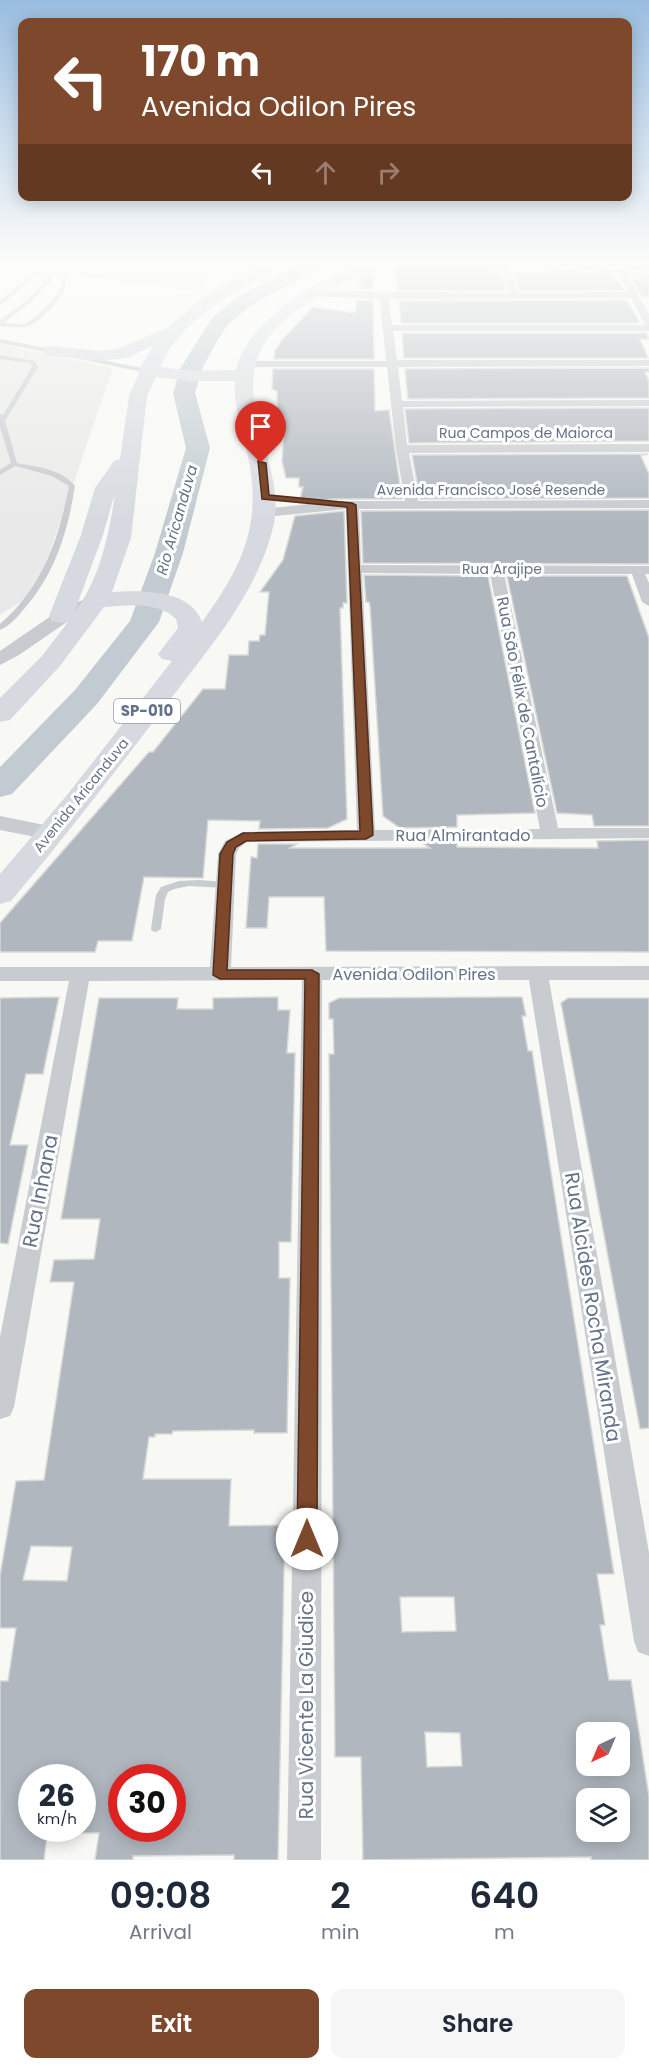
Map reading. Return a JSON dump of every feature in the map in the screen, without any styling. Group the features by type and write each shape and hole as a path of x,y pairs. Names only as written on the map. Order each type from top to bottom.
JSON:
{"highway":[{"path":"51,351 102,356 121,354 133,349"},
{"path":"0,714 51,661 105,599 120,537 138,396 157,373 158,352 160,349"},
{"name":"Avenida Aricanduva","path":"0,894 74,805 219,617 249,566 265,505 261,463 246,408 247,349"},
{"path":"157,373 215,377 248,363 259,349"},
{"path":"96,361 123,375 132,384 138,396"},
{"path":"61,616 92,535 106,488 129,458"},
{"path":"74,805 70,776 191,628 191,619 185,611 155,600 105,599"}],"street":[{"path":"392,349 402,448 412,505"},
{"path":"248,363 649,363"},
{"path":"397,404 649,403"},
{"name":"Rua Campos de Maiorca","path":"402,448 649,448"},
{"name":"Avenida Francisco José Resende","path":"265,505 649,504"},
{"path":"352,505 366,835"},
{"name":"Rua Arajipe","path":"354,569 643,570"},
{"name":"Rua São Félix de Cantalício","path":"496,569 550,834"},
{"path":"643,570 649,602"},
{"path":"0,659 74,608 105,599"},
{"path":"2,824 51,833"},
{"name":"Rua Almirantado","path":"220,975 227,854 231,845 243,837 649,833"},
{"name":"Rua Alcides Rocha Miranda","path":"538,973 649,1641"},
{"name":"Avenida Odilon Pires","path":"0,974 649,973"},
{"name":"Rua Inhana","path":"0,1407 80,974"},
{"name":"Rua Vicente La Giudice","path":"304,1860 312,974"}],"lane":[{"path":"40,349 157,373"},
{"path":"0,357 32,362 35,367 1,418 14,464"},
{"path":"0,473 14,464 56,475 67,480 72,486 56,547 40,585 26,604 0,628"},
{"path":"156,929 161,893 165,888 176,884 225,885"}],"shaded area":[{"path":"0,349 23,349 113,368 36,592 0,615"}],"building":[{"path":"276,349 374,349 374,359 274,359"},
{"path":"403,349 644,349 648,358 404,358"},
{"path":"649,368 649,372 645,372 649,381 649,398 408,399 405,369"},
{"path":"273,369 374,369 375,411 389,410 402,499 333,499 299,503 303,487 299,487 299,478 286,478 282,461 285,417 277,417 277,391 272,389"},
{"path":"649,408 649,441 409,443 405,409"},
{"path":"648,454 641,456 649,474 649,498 420,499 412,455"},
{"path":"649,510 649,564 363,563 361,511"},
{"path":"344,511 347,603 343,603 343,608 340,608 347,819 328,828 259,829 260,821 208,820 203,878 144,877 132,941 98,941 95,952 0,952 0,923 149,752 153,752 203,689 225,689 229,655 248,655 249,641 259,641 260,635 265,635 269,592 260,592 283,560 295,516"},
{"path":"364,575 488,576 535,813 457,815 457,827 400,828 383,816 370,606 369,602 366,602"},
{"path":"507,576 627,576 649,638 649,826 594,826 592,815 557,813"},
{"path":"649,840 649,952 326,951 324,897 269,897 267,928 246,928 251,857 257,858 258,844 297,844 290,848 430,848 422,843 457,842 457,847 598,848 597,841"},
{"path":"59,997 43,1074 26,1074 10,1145 28,1145 8,1244 0,1243 0,998"},
{"path":"278,997 278,1010 290,1010 287,1053 295,1053 291,1242 279,1242 279,1278 290,1278 287,1433 254,1433 254,1430 173,1431 172,1434 155,1434 155,1437 149,1437 143,1479 231,1479 229,1526 285,1525 278,1860 234,1860 234,1855 133,1856 133,1860 95,1860 99,1833 96,1833 96,1764 18,1764 18,1842 46,1842 44,1860 0,1860 0,1681 8,1681 16,1628 0,1628 0,1576 16,1481 44,1480 74,1282 50,1282 54,1260 94,1259 100,1219 61,1219 99,998 178,998 177,1009 213,1009 213,998","holes":["31,1546 72,1547 67,1581 23,1580"]},
{"path":"522,997 526,1016 522,1016 528,1051 532,1051 614,1574 597,1574 605,1625 600,1625 609,1680 631,1680 649,1797 649,1860 591,1860 591,1857 363,1860 361,1757 335,1757 329,1054 334,1054 333,1019 329,1019 329,1003 339,998","holes":["400,1597 454,1597 456,1631 402,1632","425,1732 460,1733 462,1766 427,1767"]},
{"path":"568,998 649,998 649,1428 640,1429 561,1003"}],"waterway":[{"name":"Rio Aricanduva","path":"0,787 86,697 144,622 169,553 198,448 184,393 192,367 203,349"}],"route":[{"path":"261,463 265,497 352,505 366,835 259,836 243,837 236,841 231,845 227,854 222,924 220,975 312,974 307,1539"}]}
